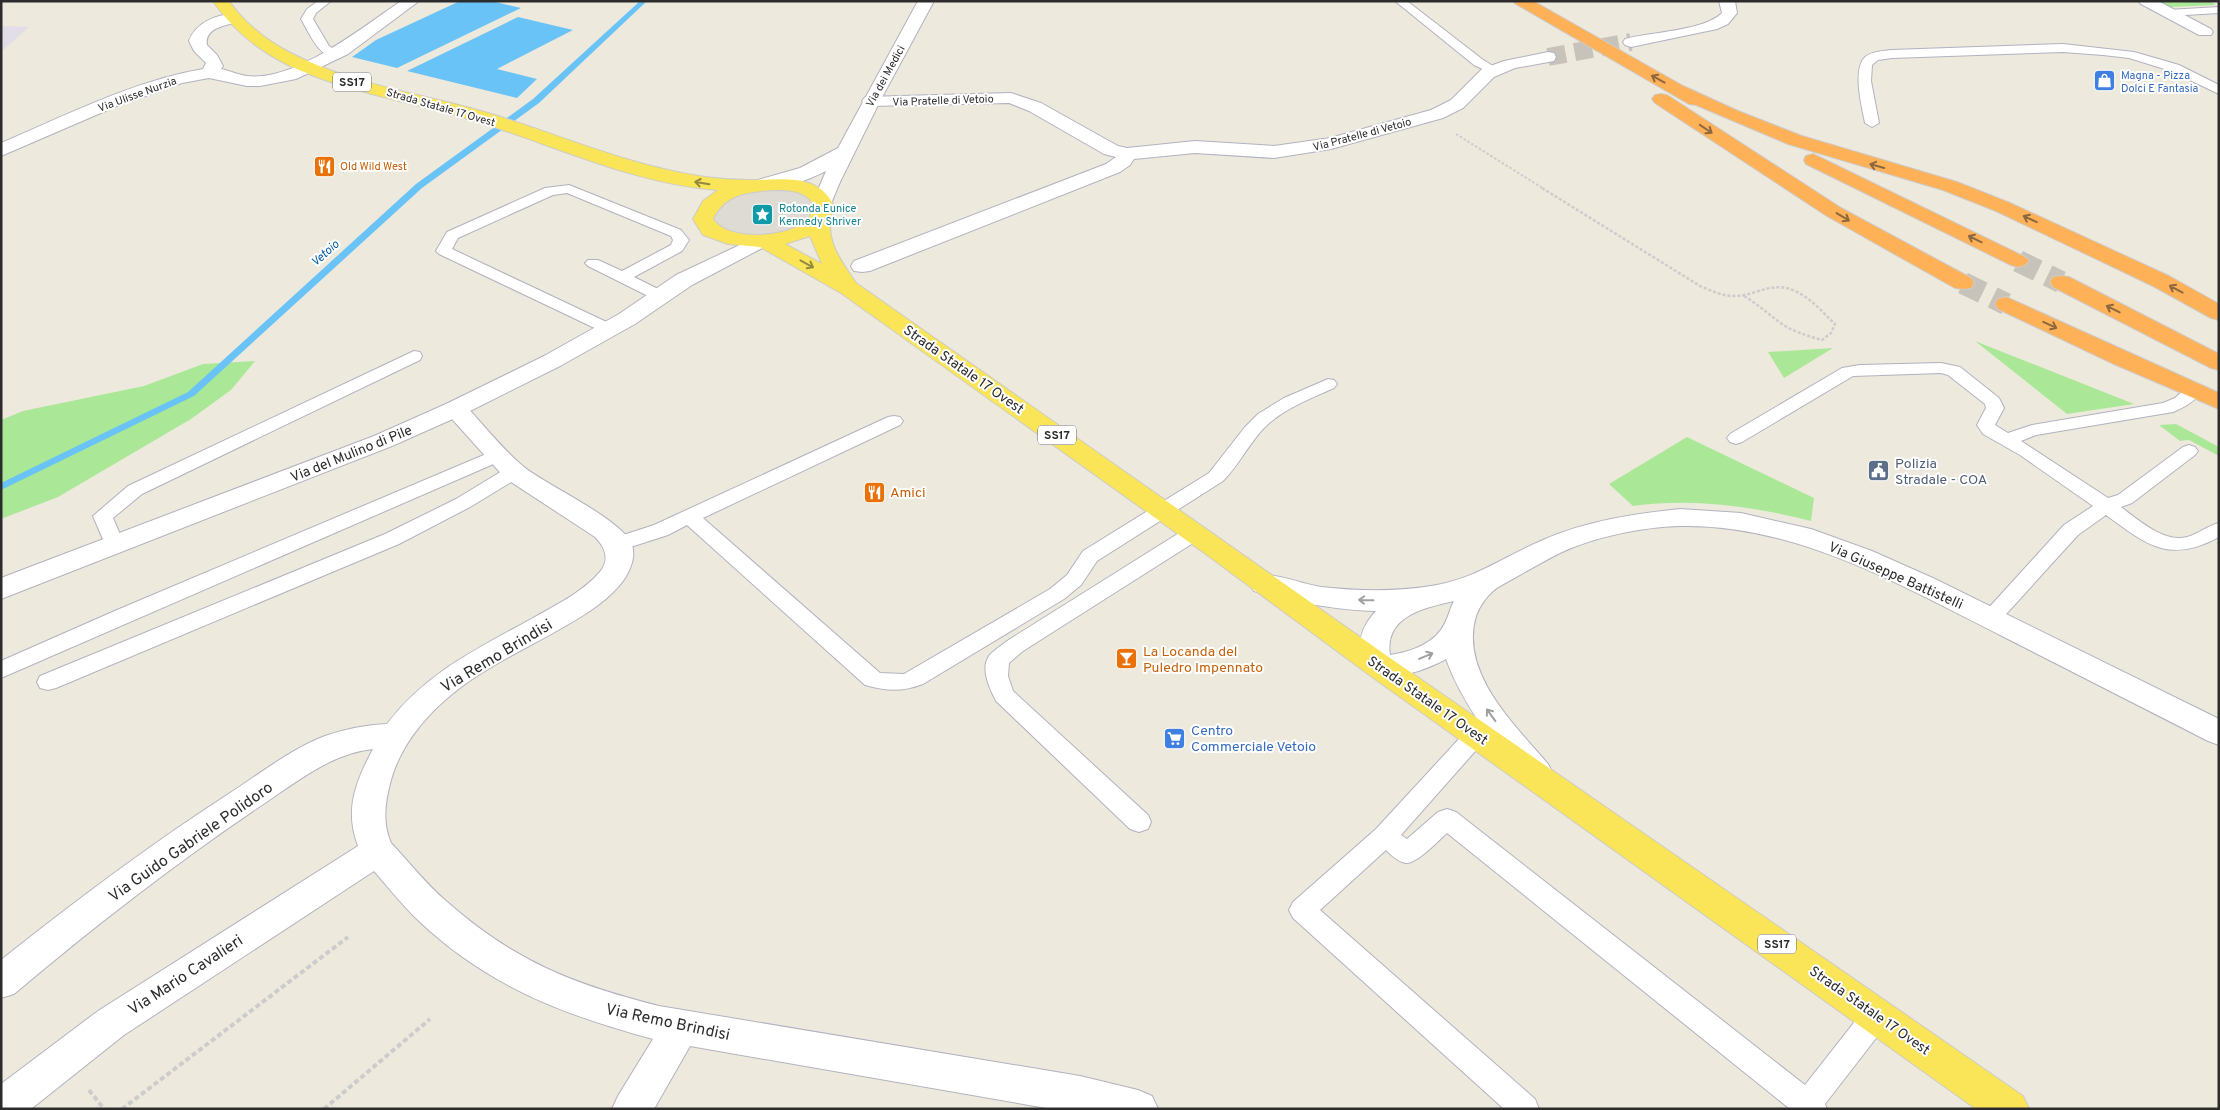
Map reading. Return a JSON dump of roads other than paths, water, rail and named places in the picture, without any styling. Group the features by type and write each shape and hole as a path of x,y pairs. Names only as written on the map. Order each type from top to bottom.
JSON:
{"highway":[{"path":"1502,1 1661,99 1834,212 1963,282"},
{"path":"1507,1 1561,38"},
{"path":"1521,1 1738,123 2018,261"},
{"path":"1530,1 1582,36"},
{"path":"1678,90 1732,115 1795,140 1950,186 2003,207 2161,281 2219,313"},
{"path":"2061,282 2219,363"},
{"path":"2006,304 2219,402"}],"main road":[{"name":"Strada Statale 17 Ovest","path":"226,8 270,47 308,67 343,80 484,118 638,171 700,183 758,185"},
{"name":"Strada Statale 17 Ovest","path":"638,171 684,194 693,201 708,224"},
{"name":"SS17","path":"758,185 789,185 803,188 818,196 821,211 807,229 795,235 762,242 733,240 708,224 710,205 719,198 736,190 758,185"},
{"name":"Strada Statale 17 Ovest","path":"821,211 819,237 824,249 849,288"},
{"name":"Strada Statale 17 Ovest","path":"762,242 849,288 1379,666 1544,780 2009,1109"}],"street":[{"name":"Via Ulisse Nurzia","path":"1,150 143,89 179,78 209,73 248,81 260,81 290,75 335,54 411,1"},
{"name":"Via dei Medici","path":"821,211 845,152 926,1"},
{"path":"1630,42 1687,32 1720,22 1728,17 1730,10 1727,1"},
{"path":"2146,1 2205,32"},
{"path":"209,73 215,66 214,62 198,46 197,42 201,33 213,24 226,8"},
{"name":"Via Pratelle di Vetoio","path":"871,101 898,102 1011,98 1034,107 1110,150 1127,154 1195,147 1256,152 1297,150 1429,116 1457,104 1493,70 1511,64 1548,57"},
{"path":"758,185 803,175 816,170 845,152"},
{"path":"862,266 1113,168 1124,161 1127,154"},
{"name":"Via del Mulino di Pile","path":"684,280 711,248 708,224"},
{"name":"Via del Mulino di Pile","path":"1,589 383,441 455,409 505,385 609,329 684,280 762,242"},
{"path":"455,409 506,464 605,531 618,544"},
{"name":"Via Giuseppe Battistelli","path":"1498,574 1473,593 1451,638 1432,654 1402,664 1379,666 1372,647 1376,632 1388,616 1410,603 1476,584 1563,541 1622,522 1669,517 1725,519 1770,526 1829,544 1898,572 2219,733"},
{"name":"Via Remo Brindisi","path":"618,544 620,555 618,567 600,590 581,604 468,668 440,687 415,710 396,736 377,772 368,804 369,831 377,850 432,911 472,944 514,972 559,993 612,1011 680,1026 1062,1092 1138,1109"},
{"name":"Via Giuseppe Battistelli","path":"1264,584 1294,592 1340,599 1380,600 1441,594"},
{"name":"Via Giuseppe Battistelli","path":"1459,624 1458,648 1466,676 1488,711 1544,780"},
{"name":"Via Guido Gabriele Polidoro","path":"1,982 52,940 142,872 227,812 306,761 336,745 354,740 396,736"},
{"name":"Via Mario Cavalieri","path":"1,1108 111,1023 377,850"},
{"path":"632,1109 680,1026"}],"lane":[{"path":"326,1 311,11 307,19 325,48 335,54"},
{"path":"1400,1 1478,62 1493,70"},
{"path":"2168,13 2219,10"},
{"path":"1872,123 1864,75 1865,66 1872,58 1892,54 2063,48 2103,51 2130,55 2169,66 2194,76 2219,90"},
{"path":"609,329 444,251 452,235 550,191 569,190 676,233 681,240 677,248 622,277"},
{"path":"593,263 660,296"},
{"path":"115,546 103,516 136,490 414,356"},
{"path":"1736,438 1848,372 1941,368 1954,371 1993,402 1995,408 1987,423 1987,428 2026,451 2146,533 2175,544 2189,544 2219,528"},
{"path":"690,517 873,679 889,684 905,683 1057,594 1074,580 1090,556 1220,473 1256,426 1267,416 1328,384"},
{"path":"2006,440 2032,430 2162,410 2180,402 2193,391"},
{"path":"618,544 646,536 690,517 894,421"},
{"path":"1991,618 2071,530 2106,506 2125,499 2189,450"},
{"path":"1,670 79,634 362,516 506,464"},
{"path":"48,682 392,539 463,504 506,464"},
{"path":"1139,822 1004,695 997,676 998,660 1015,646 1194,533"},
{"path":"1478,734 1385,836 1302,910 1525,1109"},
{"path":"1385,836 1407,853 1447,819 1810,1106 1877,1015"}],"water":[{"path":"460,1 491,1 521,8 397,68 352,57 376,40"},
{"path":"518,17 573,30 497,69 537,79 517,98 407,71"}],"waterway":[{"name":"Vetoio","path":"1,487 191,394 419,186 536,101 644,1"}],"tunnel":[{"path":"1548,57 1631,42"},
{"path":"2018,261 2061,282"},
{"path":"1963,283 2006,304"}],"place":[{"name":"Magna - Pizza Dolci E Fantasia","path":"2105,81"},
{"name":"Old Wild West","path":"324,166"},
{"name":"Rotonda Eunice Kennedy Shriver","path":"763,214"},
{"name":"Polizia Stradale - COA","path":"1879,471"},
{"name":"Amici","path":"874,492"},
{"name":"La Locanda del Puledro Impennato","path":"1127,659"},
{"name":"Centro Commerciale Vetoio","path":"1175,738"}]}
